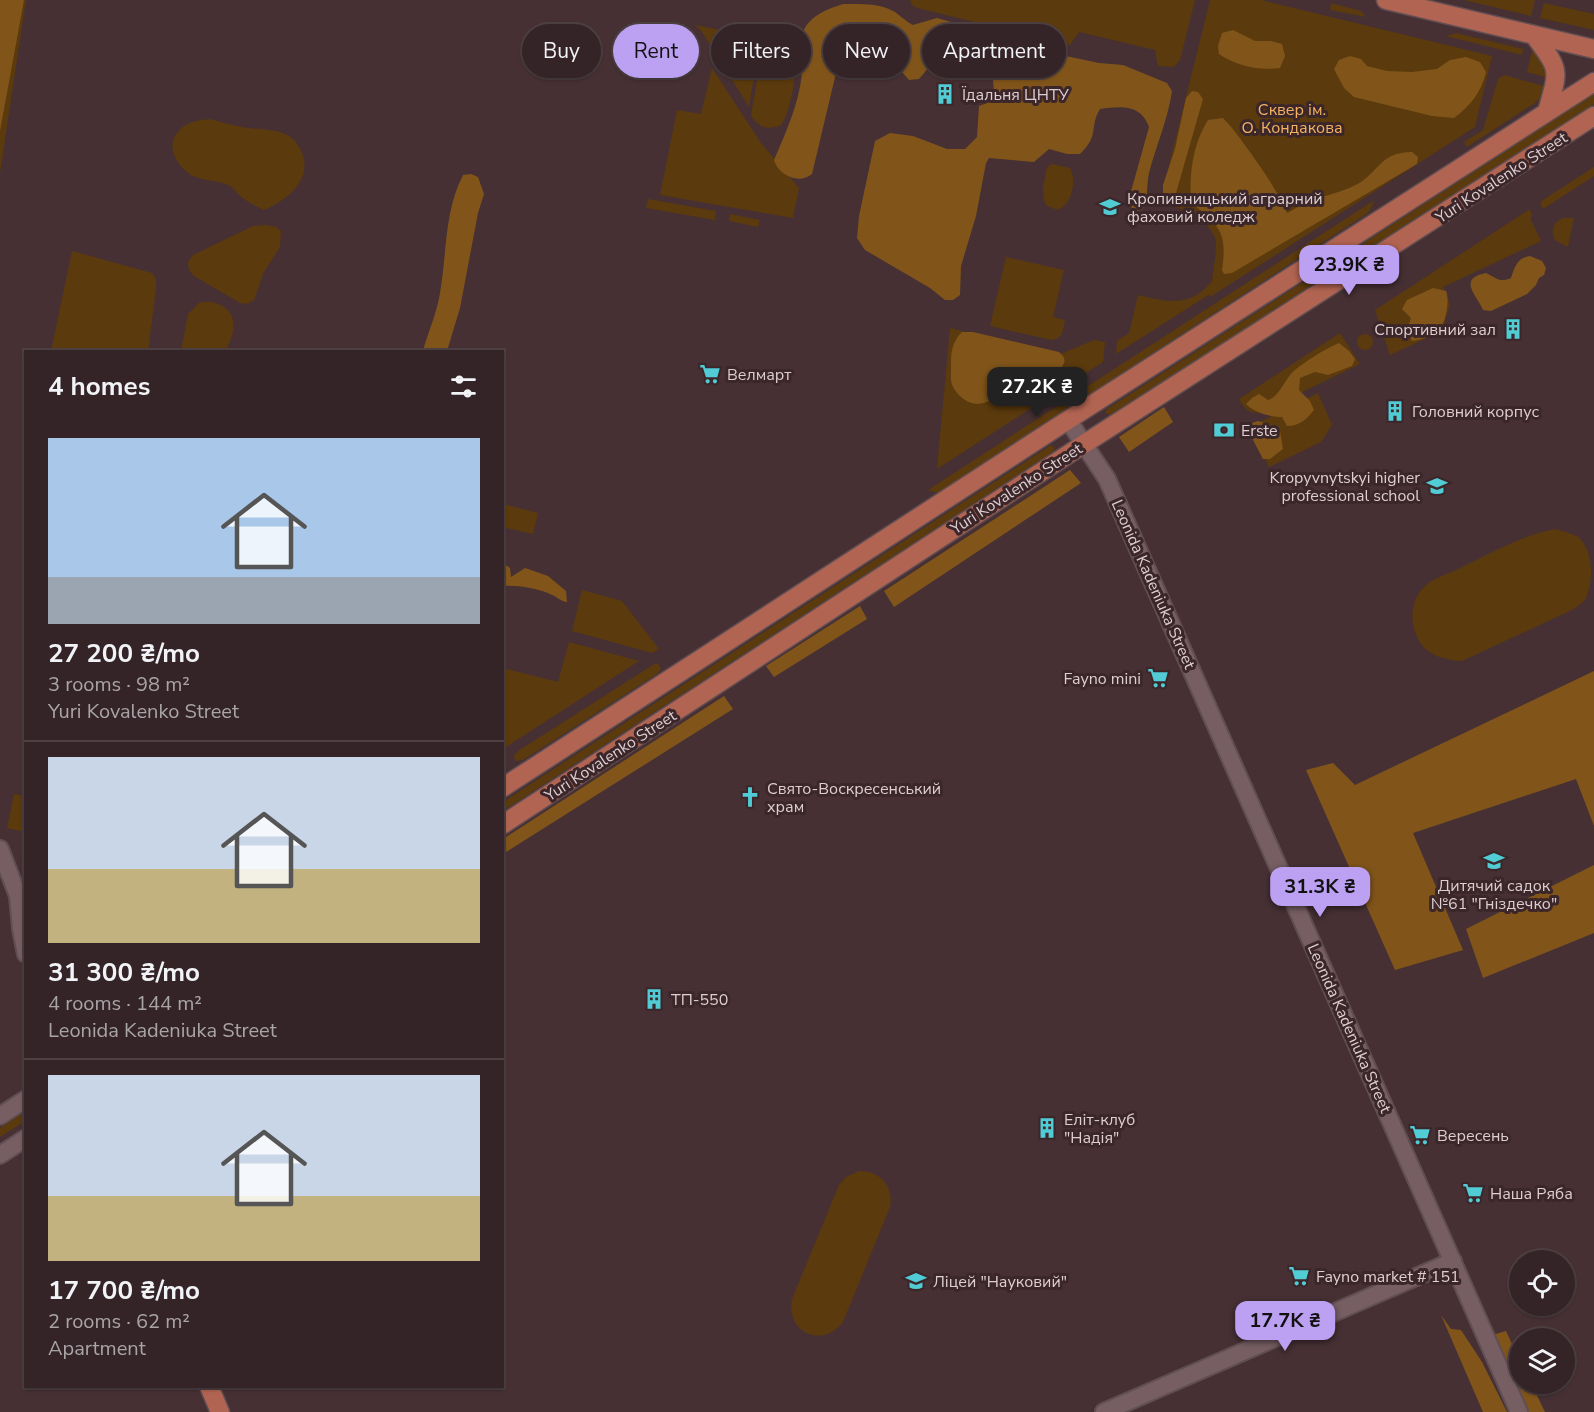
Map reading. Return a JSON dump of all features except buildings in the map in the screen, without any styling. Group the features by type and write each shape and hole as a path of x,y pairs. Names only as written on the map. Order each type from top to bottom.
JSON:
{"main road":[{"path":"1386,0 1594,49"},
{"path":"1534,34 1551,57 1556,70 1547,111"},
{"name":"Yuri Kovalenko Street","path":"504,787 1594,82"},
{"name":"Yuri Kovalenko Street","path":"504,824 1084,444 1594,117"},
{"path":"210,1388 220,1412"}],"street":[{"name":"Leonida Kadeniuka Street","path":"1068,420 1107,479 1520,1412"},
{"path":"0,849 18,896 24,944"},
{"path":"0,1116 24,1100"},
{"path":"0,1155 24,1139"},
{"path":"1104,1412 1453,1261"}],"green space":[{"path":"0,0 26,0 0,173"},
{"path":"910,0 1195,0 1180,60 1174,67 1158,66 1155,50 1079,32 1070,45 1066,44 1066,24 983,24 912,5"},
{"name":"Сквер ім. О. Кондакова","path":"1210,0 1261,0 1492,56 1475,127 1210,297 1210,294 1116,354 1117,341 1129,333 1138,295 1159,300 1178,301 1195,296 1212,281 1216,247 1211,230 1192,214 1160,202"},
{"path":"1464,0 1535,0 1531,16"},
{"path":"1331,3 1361,11 1366,17 1330,10"},
{"path":"1544,3 1594,14 1594,30 1540,18"},
{"path":"699,26 711,28 711,46"},
{"path":"1456,33 1523,49 1522,55 1446,36"},
{"path":"1532,51 1540,55 1549,78 1527,72"},
{"path":"711,72 711,78 719,78 761,143 799,188 793,218 660,195 677,110 701,114"},
{"path":"1504,75 1547,87 1543,96 1535,103 1467,147 1464,142 1483,130 1498,79"},
{"path":"731,78 754,78 749,107"},
{"path":"757,78 794,78 789,106 781,125 763,127 751,115"},
{"path":"1594,94 1594,104 1110,415 1105,413 1107,409"},
{"path":"210,119 242,127 276,131 293,139 303,156 303,174 300,182 288,196 264,210 244,199 230,186 197,178 188,173 175,157 172,145 174,139 180,129 188,124"},
{"path":"1052,164 1070,168 1073,179 1070,198 1057,210 1046,205 1044,200 1043,188 1047,167"},
{"path":"1594,167 1594,176 1543,209 1540,202"},
{"path":"648,199 716,211 715,220 646,208"},
{"path":"1373,201 1368,213 938,493 928,490"},
{"path":"1530,209 1532,216 1530,218 1541,241 1443,287 1450,304 1442,331 1390,355 1375,310"},
{"path":"730,214 760,220 758,227 729,221"},
{"path":"1563,218 1574,218 1568,247 1555,240 1553,233 1555,224"},
{"path":"267,225 281,231 280,247 264,272 254,300 247,304 240,303 194,276 189,270 188,262 193,255 253,226"},
{"path":"72,251 152,273 156,279 156,289 148,350 51,350"},
{"path":"1006,257 1064,270 1053,317 1065,320 1062,333 1058,338 1051,340 990,326"},
{"path":"200,302 212,302 229,311 234,323 232,337 226,350 181,350 188,314"},
{"path":"950,328 1058,355 1094,340 1105,342 1103,362 937,469"},
{"path":"1340,333 1360,364 1259,413 1249,411 1243,405 1239,399"},
{"path":"1362,334 1368,334 1373,342 1371,348 1362,350 1357,345 1357,339"},
{"path":"1318,393 1332,425 1321,442 1269,467 1250,427"},
{"path":"1051,445 1055,448 1053,452 504,810 504,801"},
{"path":"504,504 538,513 533,534 504,527"},
{"path":"1555,529 1578,537 1587,550 1591,576 1584,601 1574,609 1462,661 1442,658 1430,652 1420,643 1414,630 1412,617 1414,603 1425,586 1435,579 1516,541"},
{"path":"582,590 622,601 659,649 652,653 572,631"},
{"path":"569,642 639,661 506,747 504,744 504,668 558,682"},
{"path":"656,663 661,669 657,674 523,760 515,761 514,756 518,751"},
{"path":"14,794 24,796 24,832 7,828"},
{"path":"24,1113 24,1122 0,1137 0,1128"},
{"path":"859,1171 873,1174 884,1181 890,1193 890,1207 843,1322 826,1335 816,1336 807,1333 794,1321 791,1311 792,1299 839,1185 846,1177"}],"shaded area":[{"path":"0,0 24,0 0,131"},
{"path":"843,4 869,4 888,8 913,25 937,18 958,24 922,24 922,75 919,79 909,80 910,24 823,24 823,78 835,78 812,174 801,179 790,177 780,170 774,160 791,118 801,78 811,78 811,24 808,24 826,11"},
{"path":"1233,30 1255,41 1282,44 1285,56 1280,68 1248,67 1219,54 1218,46 1222,33"},
{"path":"1066,56 1123,65 1167,83 1172,91 1149,173 1142,210 1135,211 1130,206 1130,195 1149,127 1136,110 1123,107 1100,109 1090,141 1080,154 1067,154 1049,149 1034,162 989,158 986,163 976,216 961,266 960,295 953,300 945,300 930,288 865,250 857,238 859,216 875,141 890,133 913,136 947,149 965,149 977,137 979,106 990,102 994,93 993,80 989,78 1066,78"},
{"path":"1350,56 1361,59 1367,66 1387,71 1412,72 1437,69 1450,60 1466,57 1480,62 1486,72 1478,92 1454,118 1432,116 1354,97 1344,88 1334,69 1339,60"},
{"path":"1192,91 1198,92 1203,99 1176,193 1167,198 1163,196 1163,185 1175,149 1186,98"},
{"path":"1223,118 1265,174 1287,213 1309,201 1361,182 1394,155 1412,152 1418,157 1417,164 1232,273 1224,274 1222,237 1219,230 1191,202 1193,159 1199,139 1208,120"},
{"path":"471,174 478,177 484,194 478,213 460,308 447,350 423,350 439,300 452,203 463,175"},
{"path":"1530,256 1542,261 1546,268 1544,275 1539,278 1536,285 1527,294 1491,311 1483,310 1471,288 1472,279 1486,273 1501,280 1511,278 1519,261"},
{"path":"1433,288 1446,291 1445,318 1441,328 1433,335 1412,341 1409,335 1402,333 1401,328 1409,324 1411,318 1402,309 1407,300"},
{"path":"962,332 973,332 1059,352 1064,358 1064,363 1056,371 1036,378 992,400 980,404 973,403 960,396 951,382 952,350"},
{"path":"1339,343 1355,359 1352,366 1328,375 1315,372 1300,378 1299,390 1310,401 1314,410 1302,422 1287,426 1282,417 1263,414 1246,404 1259,394 1268,400 1272,398 1299,367"},
{"path":"1164,407 1173,422 1129,452 1119,437"},
{"path":"1258,421 1280,431 1283,449 1270,459 1263,459 1251,436 1249,424"},
{"path":"1070,470 1081,483 894,607 884,591"},
{"path":"504,564 510,568 511,577 525,568 548,576 566,591 567,602 533,589 504,586"},
{"path":"860,606 867,619 774,677 766,666"},
{"path":"1594,671 1594,826 1576,779 1413,833 1463,950 1395,970 1306,770 1333,763 1355,785"},
{"path":"724,696 733,709 504,853 504,838"},
{"path":"1594,865 1594,933 1483,978 1466,929"},
{"path":"1441,1315 1451,1329 1461,1330 1482,1362 1507,1412 1483,1412"},
{"path":"1506,1331 1509,1337 1509,1372 1492,1335"},
{"path":"1519,1394 1536,1394 1545,1412 1527,1412"}],"place":[{"name":"Їдальня ЦНТУ","path":"945,94"},
{"name":"Кропивницький аграрний фаховий коледж","path":"1110,207"},
{"name":"Спортивний зал","path":"1513,329"},
{"name":"Велмарт","path":"710,374"},
{"name":"Головний корпус","path":"1395,411"},
{"name":"Erste","path":"1224,430"},
{"name":"Kropyvnytskyi higher professional school","path":"1437,486"},
{"name":"Fayno mini","path":"1158,678"},
{"name":"Свято-Воскресенський храм","path":"750,797"},
{"name":"Дитячий садок №61 \"Гніздечко\"","path":"1494,861"},
{"name":"ТП-550","path":"654,999"},
{"name":"Еліт-клуб \"Надія\"","path":"1047,1128"},
{"name":"Вересень","path":"1420,1135"},
{"name":"Наша Ряба","path":"1473,1193"},
{"name":"Fayno market # 151","path":"1299,1276"},
{"name":"Ліцей \"Науковий\"","path":"916,1281"}]}
